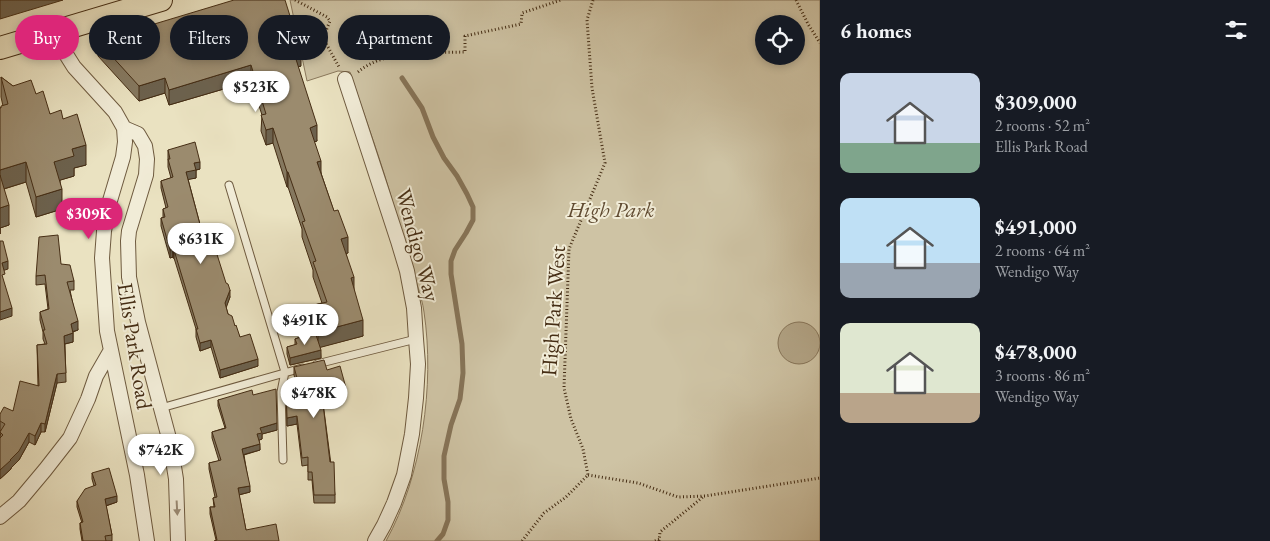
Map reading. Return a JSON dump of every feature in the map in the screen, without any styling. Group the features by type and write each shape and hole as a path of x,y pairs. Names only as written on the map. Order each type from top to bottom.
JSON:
{"main road":[{"path":"79,24 161,0"},
{"path":"0,48 15,43"}],"street":[{"name":"Ellis Park Road","path":"70,60 115,112 124,128 123,157 109,204 102,258 107,331 137,475 147,541"},
{"name":"Wendigo Way","path":"345,79 407,271 414,308 418,364 412,434 404,475 384,525 375,541"},
{"name":"Ellis Park Road","path":"124,128 138,134 145,146 147,159 146,175 129,231 127,250 132,296 170,442 176,480 178,541"},
{"path":"0,517 19,501 70,438 88,399 96,376 111,350"}],"lane":[{"path":"229,185 285,372 281,392 283,460"},
{"path":"161,408 285,372 416,339"}],"path":[{"path":"295,0 327,17 330,21 323,38 338,64"},
{"path":"345,79 378,60 400,55 465,52 465,36 521,24 522,13 561,0"},
{"path":"588,0 592,1"},
{"path":"796,0 820,43"},
{"name":"High Park West","path":"588,475 583,449 571,419 564,388 569,248 605,163 592,88 587,20 592,1"},
{"path":"522,541 544,513 566,497 588,475 638,483 678,497 705,496 820,478"},
{"path":"655,541 660,540 660,532 705,496"}],"green space":[{"name":"High Park","path":"290,0 820,0 820,541 386,541 409,488 417,459 426,399 427,340 423,306 385,175 350,72 338,71 307,81 303,60 328,60 328,15 293,15"}],"shaded area":[{"path":"803,322 811,325 817,331 820,343 817,355 811,361 795,364 787,361 781,355 778,339 781,331 787,325"}],"building":[{"path":"234,0 285,0 290,15 258,15 258,60 296,60 317,125 310,128 321,161 317,162 334,211 338,210 348,237 341,239 354,277 351,278 363,320 318,332 310,306 327,302 313,262 316,261 302,222 305,221 273,128 266,130 261,115 266,114 251,65 169,90 165,78 139,86 115,60 160,60 160,22 170,19 170,60 248,60 248,15 184,15"},
{"path":"1,77 13,86 31,80 36,94 43,91 50,114 61,110 63,119 77,114 86,145 72,149 74,156 54,162 62,189 36,197 26,162 0,170 0,108 8,104"},
{"path":"195,142 200,162 194,163 196,170 186,172 206,247 209,246 210,250 215,248 230,290 225,303 228,314 232,316 240,337 250,334 258,359 220,370 211,340 200,343 196,329 198,329 174,250 170,250 161,218 165,217 163,209 168,207 161,181 173,177 168,159 170,159 168,150"},
{"path":"0,175 9,205 0,208"},
{"path":"58,235 61,264 70,265 74,281 67,282 78,321 71,324 73,333 64,336 66,373 57,374 45,424 41,423 35,436 29,433 19,451 0,470 0,438 3,435 0,432 5,424 0,421 0,414 4,407 13,411 20,381 39,386 37,345 47,344 40,312 49,309 45,275 36,276 39,237"},
{"path":"0,241 3,241 8,261 2,263 5,274 2,275 12,308 0,312"},
{"path":"315,332 321,350 290,358 287,347 297,344 295,339"},
{"path":"324,360 327,370 340,366 346,388 322,396 330,462 334,462 335,495 314,495 312,472 308,472 308,457 302,458 297,416 287,418 286,384 287,381 297,378 294,367"},
{"path":"276,389 277,423 260,428 262,433 257,434 260,444 242,449 250,486 238,488 246,530 276,524 279,541 214,541 217,540 210,507 215,507 213,498 217,497 209,463 221,460 212,432 226,428 218,400 252,390 253,395"},
{"path":"109,468 117,496 105,499 112,535 105,536 106,541 83,541 80,523 83,522 77,501 85,489 96,485 92,473"}],"waterway":[{"path":"402,78 422,108 433,137 473,207 473,220 455,250 451,261 451,274 462,344 463,373 460,399 451,425 444,456 448,520 443,534 437,541"}]}
